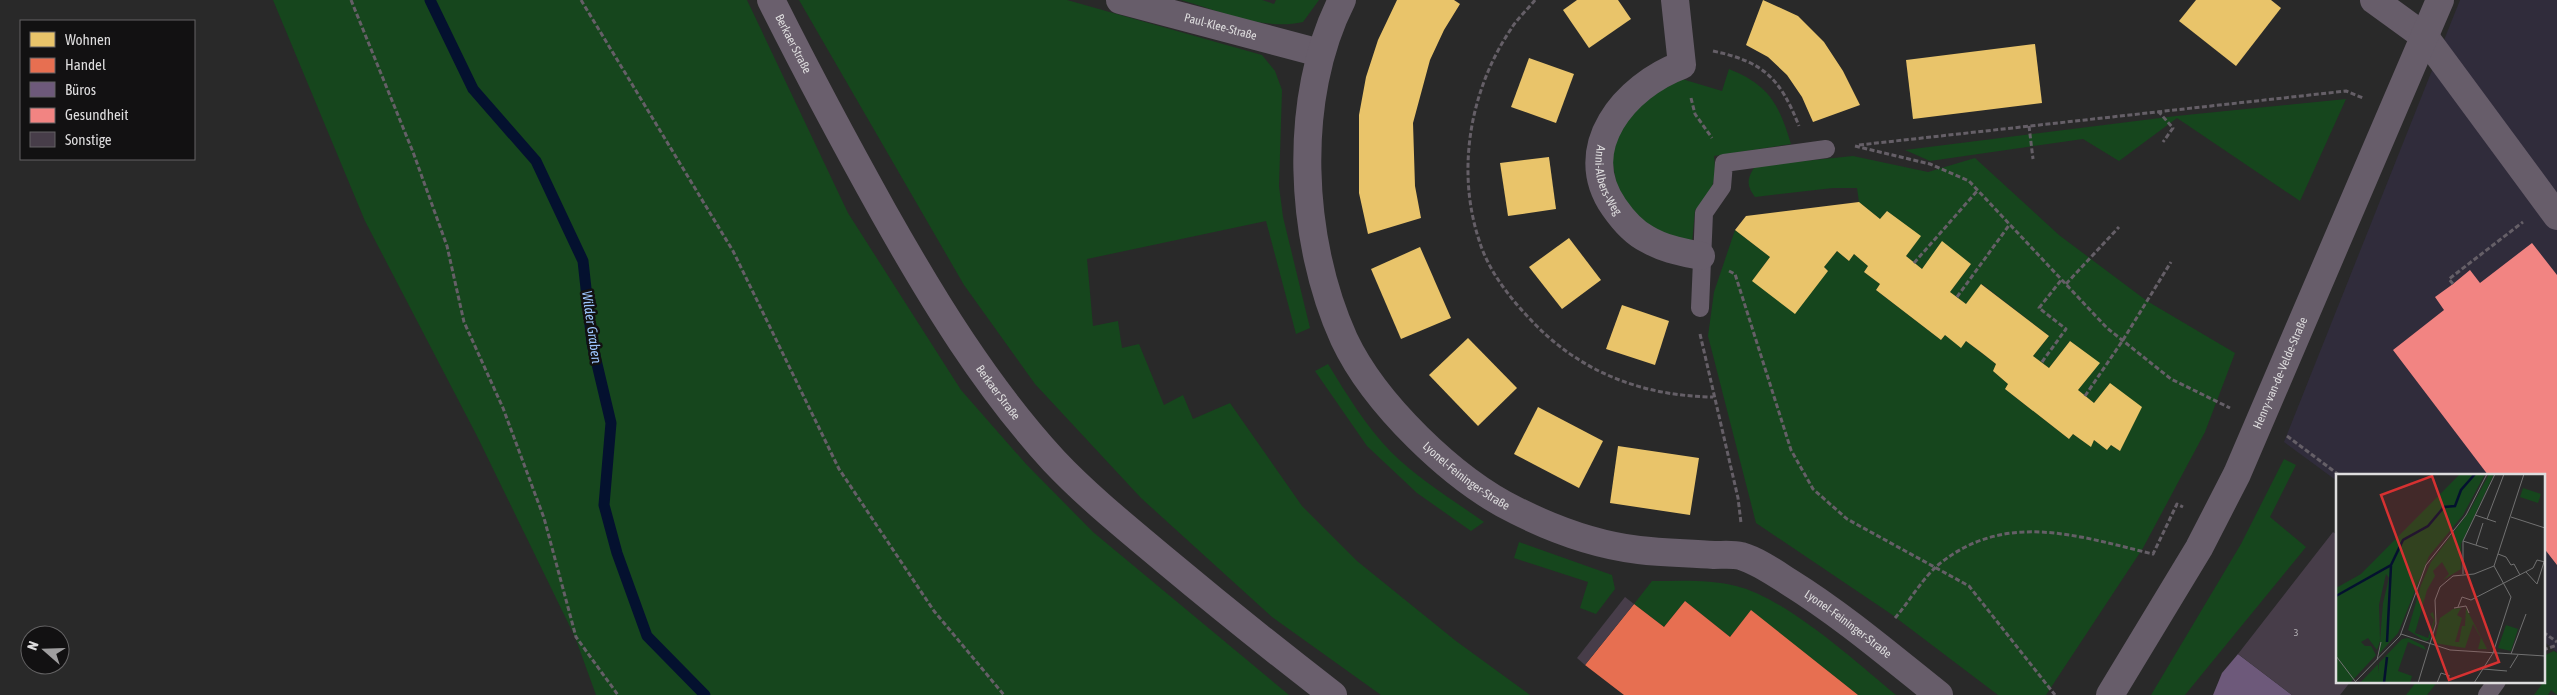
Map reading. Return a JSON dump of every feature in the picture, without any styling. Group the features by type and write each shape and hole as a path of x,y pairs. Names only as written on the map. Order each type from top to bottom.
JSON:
{"main road":[{"name":"Berkaer Straße","path":"770,0 820,99 911,260 957,336 1004,400 1054,461 1125,527 1252,633 1333,695"}],"street":[{"name":"Paul-Klee-Straße","path":"1120,0 1320,54"},
{"name":"Lyonel-Feininger-Straße","path":"1342,0 1320,54 1311,102 1308,143 1308,189 1312,226 1326,287 1344,340 1376,390 1411,431 1444,463 1486,492 1516,510 1575,535 1640,550 1741,556 1771,571 1819,601 1939,695"},
{"path":"1675,0 1682,66"},
{"path":"2374,0 2425,37 2552,210"},
{"name":"Henry-van-de-Velde-Straße","path":"2110,695 2199,548 2260,422 2295,336 2394,112 2440,0"},
{"name":"Anni-Albers-Weg","path":"1682,66 1647,82 1623,105 1608,126 1600,165 1608,196 1631,228 1645,238 1669,250 1701,256"}],"lane":[{"path":"1700,308 1704,213 1722,187 1724,163 1826,149"},
{"path":"2487,695 2496,682"}],"path":[{"path":"351,0 413,152 447,246 464,322 503,408 544,518 576,637 618,695"},
{"path":"581,0 733,251 839,469 934,611 1004,695"},
{"path":"1535,0 1511,29 1489,69 1471,129 1468,152 1468,184 1470,208 1479,242 1492,268 1522,311 1541,331 1582,364 1629,384 1652,390 1674,395 1713,397"},
{"path":"1724,163 1712,137 1695,114 1682,66 1710,50 1735,56 1756,64 1776,84 1789,102 1806,151"},
{"path":"1826,149 2346,91 2394,112"},
{"path":"2157,111 2173,128 2163,142"},
{"path":"2029,126 2033,159"},
{"path":"1855,146 1930,164 1969,180 2107,328 2171,379 2293,439 2339,474"},
{"path":"1914,263 1978,190"},
{"path":"2453,284 2449,279 2552,210"},
{"path":"1957,297 2010,224"},
{"path":"2066,284 2119,227"},
{"path":"1701,256 1735,274 1791,450 1813,489 1847,519 1937,566 1969,586 2054,695"},
{"path":"2085,396 2124,340 2171,262"},
{"path":"2042,362 2066,329 2039,308 2062,279"},
{"path":"1700,308 1700,340 1738,498 1742,526 1741,556"},
{"path":"1874,644 1937,566 1967,545 2016,531 2072,534 2152,554 2177,504 2213,519"},
{"path":"2544,633 2557,644 2544,650"}],"shaded area":[{"path":"2460,0 2557,0 2557,652 2544,642 2544,474 2336,474 2336,480 2284,442"}],"green space":[{"path":"273,0 747,0 848,213 961,390 1026,464 1093,532 1289,695 596,695 575,637 477,436 365,221"},
{"path":"799,0 1067,0 1262,55 1275,71 1282,90 1279,186 1283,217 1310,328 1296,334 1266,221 1087,259 1093,326 1118,321 1122,348 1139,344 1164,405 1183,395 1193,419 1230,403 1302,506 1357,561 1456,641 1530,695 1381,695 1272,617 1141,498 1035,384 964,285"},
{"path":"1181,0 1262,0 1274,4 1276,0 1319,0 1303,22 1273,24 1257,22"},
{"path":"1729,69 1743,75 1763,89 1777,107 1791,144 1714,156 1714,179 1710,192 1695,210 1692,243 1648,228 1619,200 1610,147 1628,109 1682,79 1722,91"},
{"path":"2346,99 2300,201 2177,118 2119,161 2083,139 1930,161 1905,150 2176,116"},
{"path":"1853,156 1928,172 1975,158 2059,235 2147,301 2235,353 2205,432 2143,548 2046,695 1998,695 1891,614 1756,523 1708,336 1714,292 1735,230 1770,257 1752,281 1828,271 1824,267 1837,251 1849,261 1854,254 1868,266 1864,272 1880,284 1876,290 1941,340 1945,335 1961,347 1966,341 1996,364 1993,371 2008,384 2005,389 2069,439 2073,434 2090,446 2094,440 2107,450 2111,445 2120,451 2110,383 2094,403 2078,390 2099,363 2070,341 2049,368 2033,356 2049,336 1982,284 1966,304 1950,292 1971,264 1942,242 1922,269 1906,256 1920,236 1887,211 1880,219 1859,202 1857,188 1833,188 1755,197 1750,189 1749,178 1755,166"},
{"path":"1328,364 1365,421 1391,452 1424,480 1484,522 1471,531 1417,493 1367,446 1315,371"},
{"path":"2284,459 2296,465 2270,517 2306,547 2185,695 2151,695 2241,544"},
{"path":"1519,542 1612,575 1615,589 1596,614 1580,608 1588,582 1514,558"},
{"path":"1652,581 1715,582 1736,586 1756,593 1776,603 1820,633 1896,695 1858,695 1751,611 1730,637 1685,601 1664,627 1634,604"},
{"path":"2554,651 2557,653 2557,695 2551,690 2548,695 2534,695 2542,684 2541,682 2544,682 2544,656"},
{"path":"2416,682 2437,682 2427,695 2406,695"}],"building: Wohnen":[{"path":"1397,0 1454,0 1460,4 1444,30 1430,60 1413,123 1415,186 1421,218 1368,234 1359,193 1359,115 1366,77 1378,40"},
{"path":"1577,0 1618,0 1631,19 1589,48 1563,10"},
{"path":"1763,0 1798,16 1824,42 1843,71 1860,105 1813,122 1802,97 1787,75 1768,57 1746,45"},
{"path":"2196,0 2271,0 2281,8 2236,66 2179,21"},
{"path":"2035,44 2042,103 1913,119 1906,60"},
{"path":"1529,58 1574,74 1556,123 1511,107"},
{"path":"1549,157 1556,209 1508,216 1500,163"},
{"path":"1859,202 1880,219 1887,211 1921,236 1906,256 1922,269 1942,241 1971,264 1950,292 1966,304 1981,284 2049,336 2033,356 2049,368 2070,341 2100,363 2078,390 2094,403 2110,383 2142,407 2120,451 2111,445 2107,450 2094,440 2091,447 2073,434 2069,439 2005,389 2008,384 1993,371 1996,364 1982,353 1966,341 1961,348 1945,335 1941,340 1876,290 1880,284 1864,272 1868,266 1854,254 1849,261 1837,251 1824,267 1828,271 1795,314 1752,281 1770,257 1735,230 1746,216"},
{"path":"1569,238 1601,280 1562,309 1529,267"},
{"path":"1420,247 1451,318 1401,339 1371,269"},
{"path":"1622,305 1669,321 1655,365 1606,349"},
{"path":"1468,338 1517,388 1478,426 1429,375"},
{"path":"1538,407 1603,441 1579,488 1514,454"},
{"path":"1618,446 1699,458 1690,515 1610,503"}],"building: Handel":[{"path":"1685,601 1730,637 1751,610 1858,695 1624,695 1585,665 1634,604 1664,627"}],"building: Büros":[{"path":"2238,654 2292,695 2213,695 2222,673"}],"building: Gesundheit":[{"path":"2532,243 2557,275 2557,565 2544,548 2544,474 2487,474 2393,350 2444,310 2435,297 2470,270 2480,283"}],"building: Sonstige":[{"path":"2333,532 2336,534 2336,682 2350,682 2340,695 2292,695 2238,654"},
{"path":"1625,597 1634,604 1585,665 1577,658"}],"waterway":[{"name":"Wilder Graben","path":"430,0 473,89 536,161 583,261 592,343 611,423 604,505 617,553 647,636 705,695"}]}
